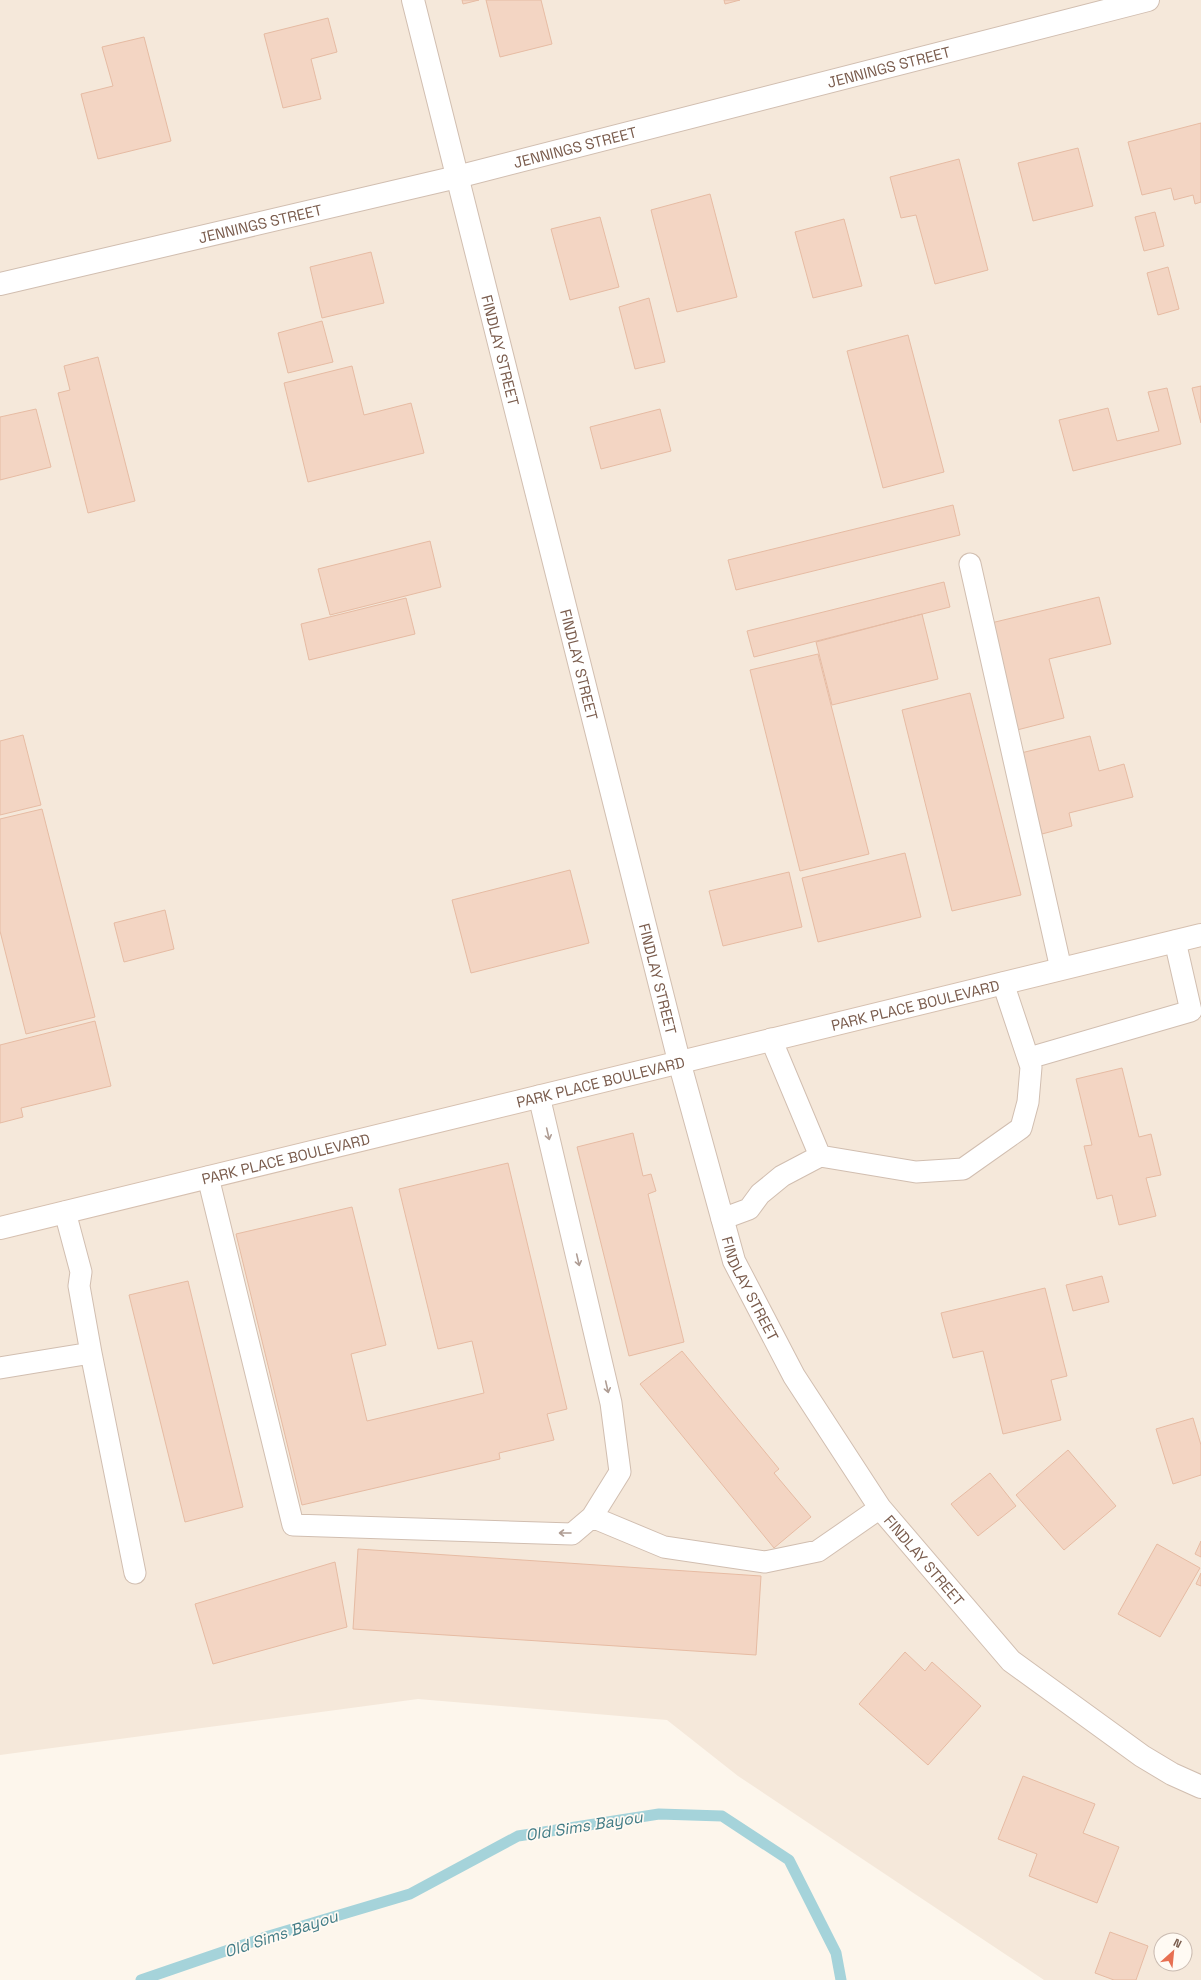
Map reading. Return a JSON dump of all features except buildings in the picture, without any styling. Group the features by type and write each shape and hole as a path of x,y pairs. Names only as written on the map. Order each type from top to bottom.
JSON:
{"street":[{"name":"FINDLAY STREET","path":"413,0 679,1061 734,1261 794,1376 880,1508 1011,1661 1142,1756 1172,1774 1201,1787"},
{"name":"JENNINGS STREET","path":"0,284 457,177 1148,0"},
{"name":"PARK PLACE BOULEVARD","path":"0,1228 679,1061 1201,935"}],"lane":[{"path":"970,564 1061,969"},
{"path":"1029,1058 1196,1010 1175,941"},
{"path":"722,1219 749,1209 760,1194 782,1176 820,1156 916,1172 963,1169 1021,1128 1028,1102 1031,1068 1029,1058 1003,983"},
{"path":"771,1039 820,1156"},
{"path":"208,1177 293,1525 572,1534 592,1517 620,1472 611,1403 539,1096"},
{"path":"65,1212 81,1272 79,1286 91,1353 135,1572"},
{"path":"0,1368 91,1353"},
{"path":"592,1517 664,1547 765,1562 818,1551 880,1508"}],"shaded area":[{"path":"0,0 1201,0 1201,1980 1044,1980 738,1776 667,1720 418,1699 0,1755"}],"waterway":[{"name":"Old Sims Bayou","path":"141,1980 269,1936 410,1894 518,1836 659,1814 722,1816 789,1860 836,1953 841,1980"}]}
